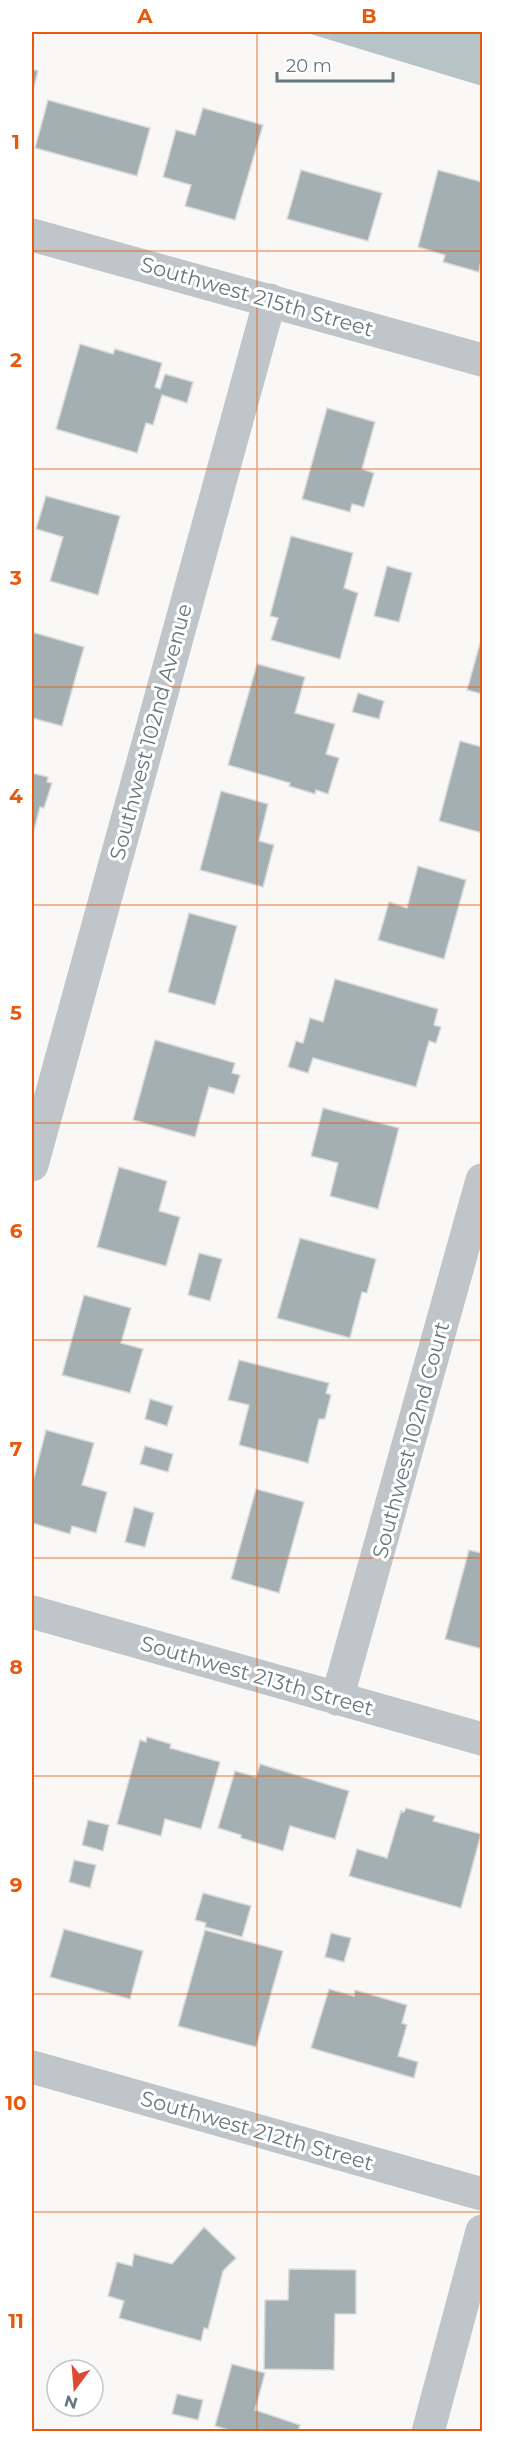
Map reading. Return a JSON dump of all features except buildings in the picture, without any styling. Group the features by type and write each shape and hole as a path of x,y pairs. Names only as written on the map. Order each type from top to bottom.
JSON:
{"street":[{"name":"Southwest 215th Street","path":"32,234 483,360"},
{"name":"Southwest 102nd Avenue","path":"32,1165 270,300"},
{"name":"Southwest 102nd Court","path":"337,1699 483,1180"},
{"name":"Southwest 213th Street","path":"32,1612 483,1739"},
{"name":"Southwest 212th Street","path":"32,2067 483,2194"},
{"path":"428,2432 483,2231"}],"shaded area":[{"path":"304,32 482,32 482,86"}]}
